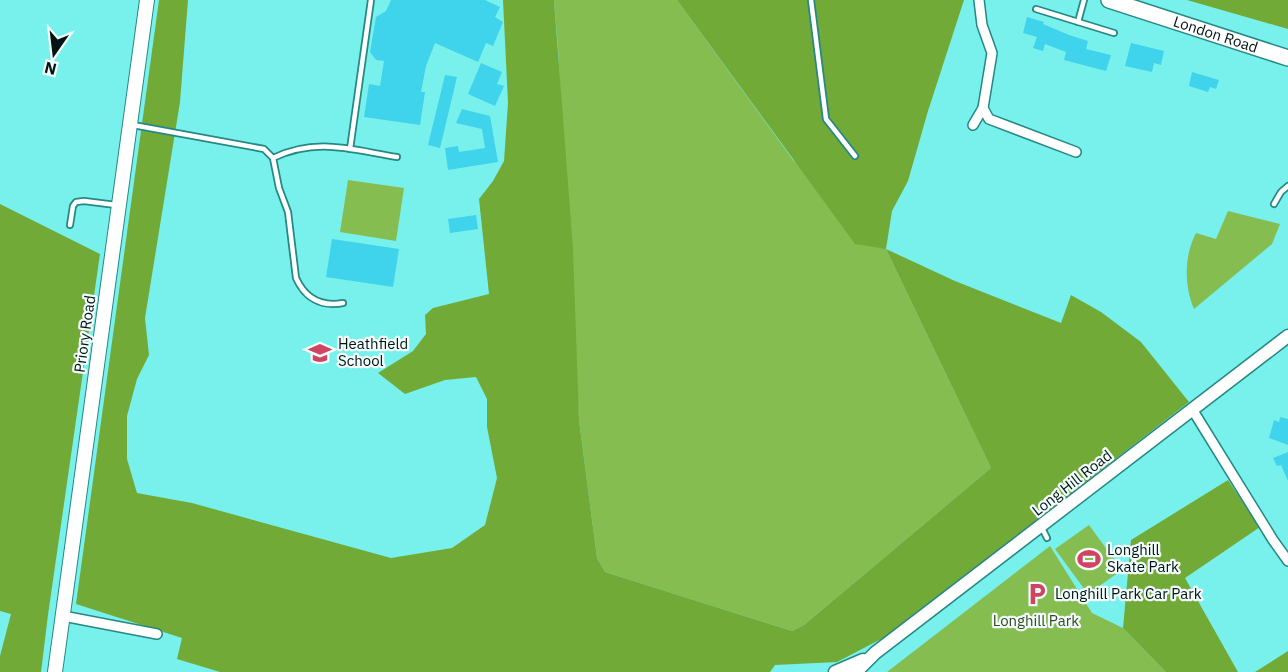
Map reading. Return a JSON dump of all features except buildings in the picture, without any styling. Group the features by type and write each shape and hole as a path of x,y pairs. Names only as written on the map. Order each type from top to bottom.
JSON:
{"main road":[{"name":"Priory Road","path":"55,672 147,0"},
{"name":"London Road","path":"1108,0 1288,57"}],"street":[{"path":"973,124 983,108 992,53 982,25 981,3"},
{"path":"983,108 989,119 1076,152"},
{"name":"Long Hill Road","path":"856,672 875,653 1288,336"},
{"path":"1192,409 1288,561"},
{"path":"63,616 157,634"},
{"name":"Long Hill Road","path":"835,672 875,653"}],"lane":[{"path":"350,149 371,0"},
{"path":"811,0 826,119 855,156"},
{"path":"1078,22 1084,0"},
{"path":"1036,9 1114,33"},
{"path":"130,124 264,149 273,158 279,188 288,212 296,279 301,288 317,302 336,305 343,303"},
{"path":"273,158 303,147 319,145 397,158"},
{"path":"1274,204 1281,192 1288,186"},
{"path":"70,225 73,206 76,202 119,206"},
{"path":"1041,526 1047,538"}],"green space":[{"path":"159,0 188,0 180,102 145,318 149,355 137,379 127,416 127,459 137,493 192,503 391,558 452,548 485,525 497,478 487,427 487,399 476,377 445,380 405,394 378,373 413,351 426,334 425,315 433,308 489,294 479,199 493,181 504,161 508,103 503,0 554,0 573,248 579,420 597,558 605,572 792,631 804,625 991,468 886,249 955,281 1061,323 1071,295 1101,312 1141,342 1189,402 887,636 837,662 775,665 770,672 220,672 177,659 182,638 76,604"},
{"path":"554,0 677,0 793,160 886,249 991,468 804,625 792,631 605,572 597,558 579,420"},
{"path":"677,0 964,0 908,181 892,211 886,249 855,244"},
{"path":"1187,0 1288,0 1288,29"},
{"path":"348,180 404,188 396,241 340,232"},
{"path":"0,204 100,254 41,672 0,672 0,656 11,614 0,611"},
{"path":"1228,211 1280,224 1272,244 1194,309 1187,280 1187,261 1192,242 1196,233 1216,239"},
{"path":"1228,480 1260,527 1185,578 1238,672 1166,672 1123,628 1131,540"},
{"name":"Longhill Skate Park","path":"1089,525 1122,570 1088,594 1055,549"},
{"name":"Longhill Park","path":"1050,546 1092,613 1123,628 1166,672 887,672"},
{"path":"1288,651 1288,672 1255,672"}],"place":[{"name":"Heathfield School","path":"320,353"},
{"name":"Longhill Skate Park","path":"1089,559"},
{"name":"Longhill Park Car Park","path":"1037,594"}]}
